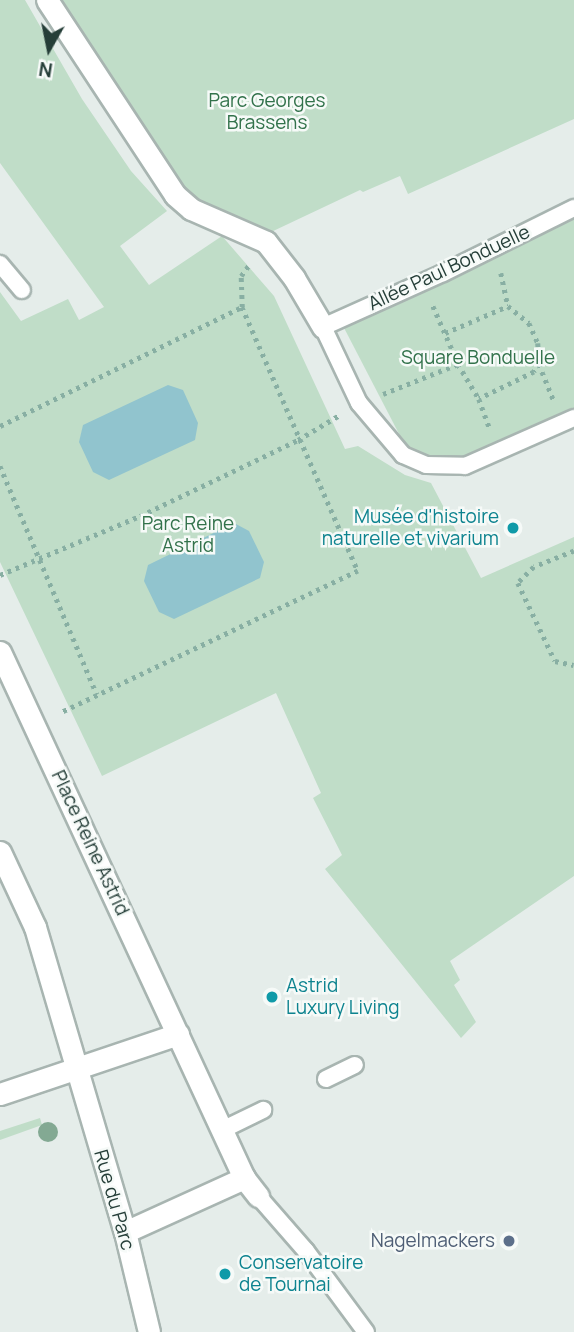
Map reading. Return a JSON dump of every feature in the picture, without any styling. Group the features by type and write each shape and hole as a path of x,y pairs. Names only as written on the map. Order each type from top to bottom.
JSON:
{"street":[{"path":"47,0 106,94 176,195 191,209 267,242 294,278 323,327"},
{"name":"Place Reine Astrid","path":"0,653 244,1178 258,1196"},
{"path":"0,852 35,927 75,1069"},
{"path":"0,1094 178,1034"},
{"name":"Rue du Parc","path":"75,1069 125,1232 149,1332"},
{"path":"125,1232 244,1178"}],"lane":[{"name":"Allée Paul Bonduelle","path":"323,327 422,283 574,208"},
{"path":"0,264 22,290"},
{"path":"323,327 359,403 403,455 426,465 465,466 568,421"},
{"path":"326,1079 355,1065"},
{"path":"222,1130 263,1110"},
{"path":"258,1196 306,1251 366,1332"}],"path":[{"path":"62,712 358,571 298,440 242,307 241,276 267,242"},
{"path":"496,247 508,306 530,323 538,343 539,363 568,421"},
{"path":"422,283 458,364 479,399 498,451"},
{"path":"444,333 508,306"},
{"path":"0,426 242,307"},
{"path":"479,399 534,372 539,363"},
{"path":"0,575 140,516 298,440 359,403 458,364"},
{"path":"0,466 97,694"},
{"path":"574,551 534,567 518,583 555,661 574,665"}],"green space":[{"name":"Parc Reine Astrid","path":"0,0 25,0 82,99 131,171 167,211 120,246 149,285 222,236 274,296 345,449 358,446 405,475 431,483 481,578 574,537 574,876 450,961 460,980 454,985 476,1022 461,1038 325,869 342,855 313,798 321,793 276,693 102,776 0,562 0,292 21,321 68,299 79,320 104,307 0,163"},
{"name":"Parc Georges Brassens","path":"55,0 574,0 574,119 408,194 400,176 363,192 360,190 269,233 203,213 110,86"},
{"name":"Square Bonduelle","path":"574,216 574,413 464,459 411,457 342,324"},
{"path":"40,1118 42,1125 0,1140 0,1131"}],"water":[{"path":"168,385 183,390 198,423 195,440 109,480 93,472 79,442 83,425"},
{"path":"234,523 249,531 264,562 260,578 174,619 159,612 144,581 148,565"}],"place":[{"name":"Musée d'histoire naturelle et vivarium","path":"513,528"},
{"name":"Astrid Luxury Living","path":"272,997"},
{"name":"Nagelmackers","path":"509,1241"},
{"name":"Conservatoire de Tournai","path":"225,1274"}]}
